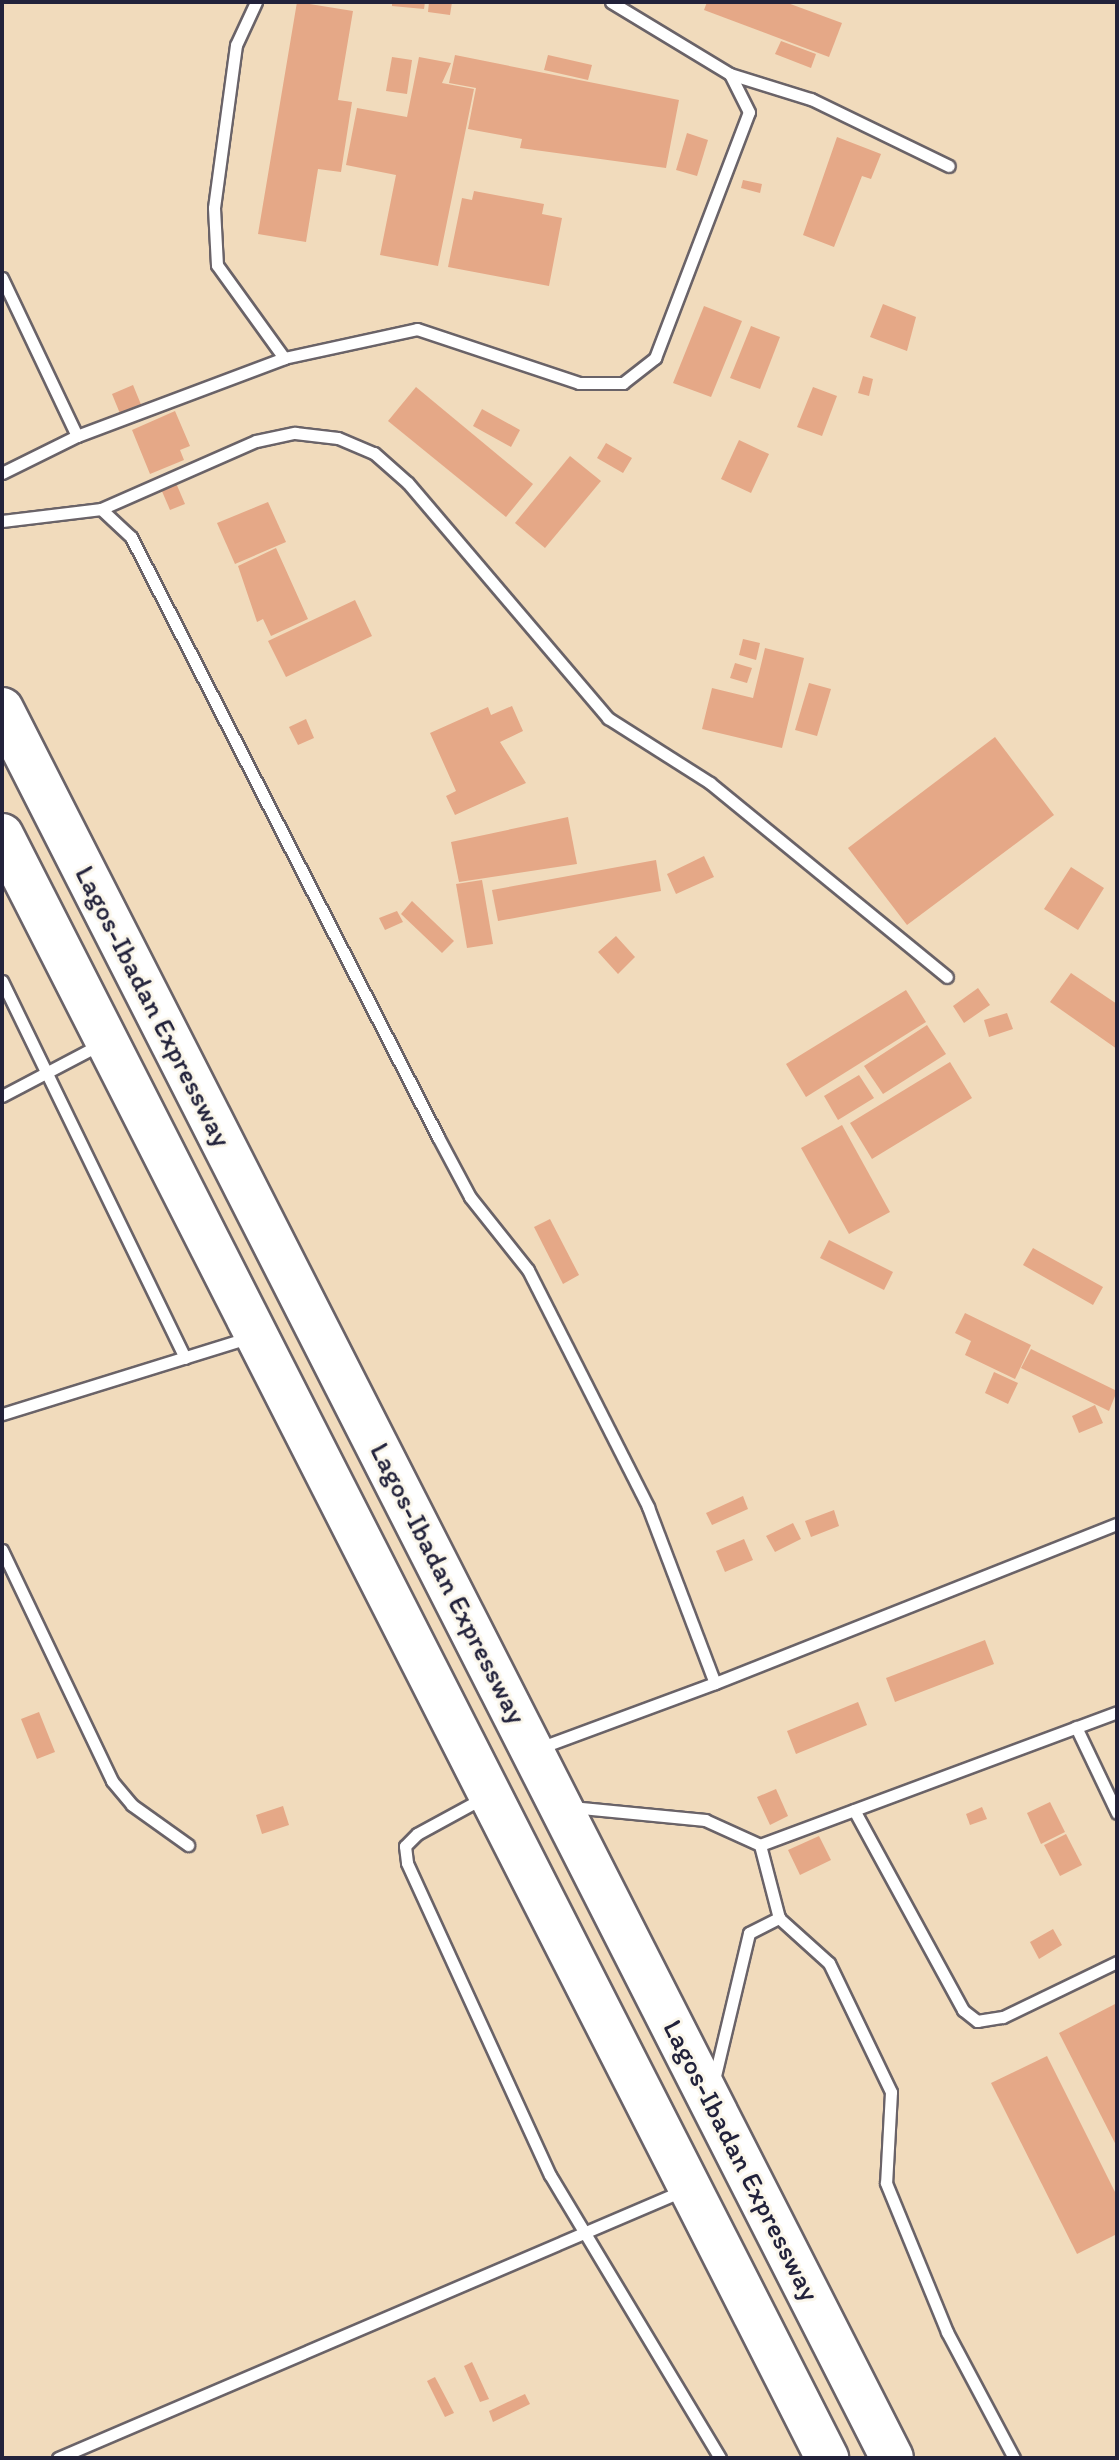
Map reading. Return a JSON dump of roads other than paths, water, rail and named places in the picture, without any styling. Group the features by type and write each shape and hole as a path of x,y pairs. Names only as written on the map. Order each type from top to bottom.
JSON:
{"highway":[{"name":"Lagos-Ibadan Expressway","path":"2,709 563,1806 892,2458"},
{"name":"Lagos-Ibadan Expressway","path":"2,835 827,2458"}],"lane":[{"path":"256,2 236,45 214,208 217,265 284,358"},
{"path":"611,2 730,74 811,99 949,166"},
{"path":"2,473 77,436 284,358 417,329 579,383 623,383 655,358 749,112 730,74"},
{"path":"2,278 77,436"},
{"path":"2,521 101,509 256,441 295,433 338,438 374,453 408,483 608,718 710,783 947,977"},
{"path":"101,509 131,537 470,1197 528,1270 558,1325 648,1507 715,1683"},
{"path":"2,981 185,1358"},
{"path":"2,1096 107,1041"},
{"path":"2,1414 256,1335"},
{"path":"534,1750 715,1683 1117,1524"},
{"path":"2,1550 112,1781 132,1805 188,1845"},
{"path":"563,1806 705,1820 760,1845 1117,1712"},
{"path":"1076,1727 1117,1813"},
{"path":"490,1794 417,1834 405,1846 407,1863 581,2233 720,2458"},
{"path":"854,1810 963,2010 977,2021 1003,2017 1117,1962"},
{"path":"760,1845 779,1918 829,1963 891,2092 886,2183 947,2332 1014,2458"},
{"path":"710,2096 749,1933 779,1918"},
{"path":"58,2458 690,2188"}]}
